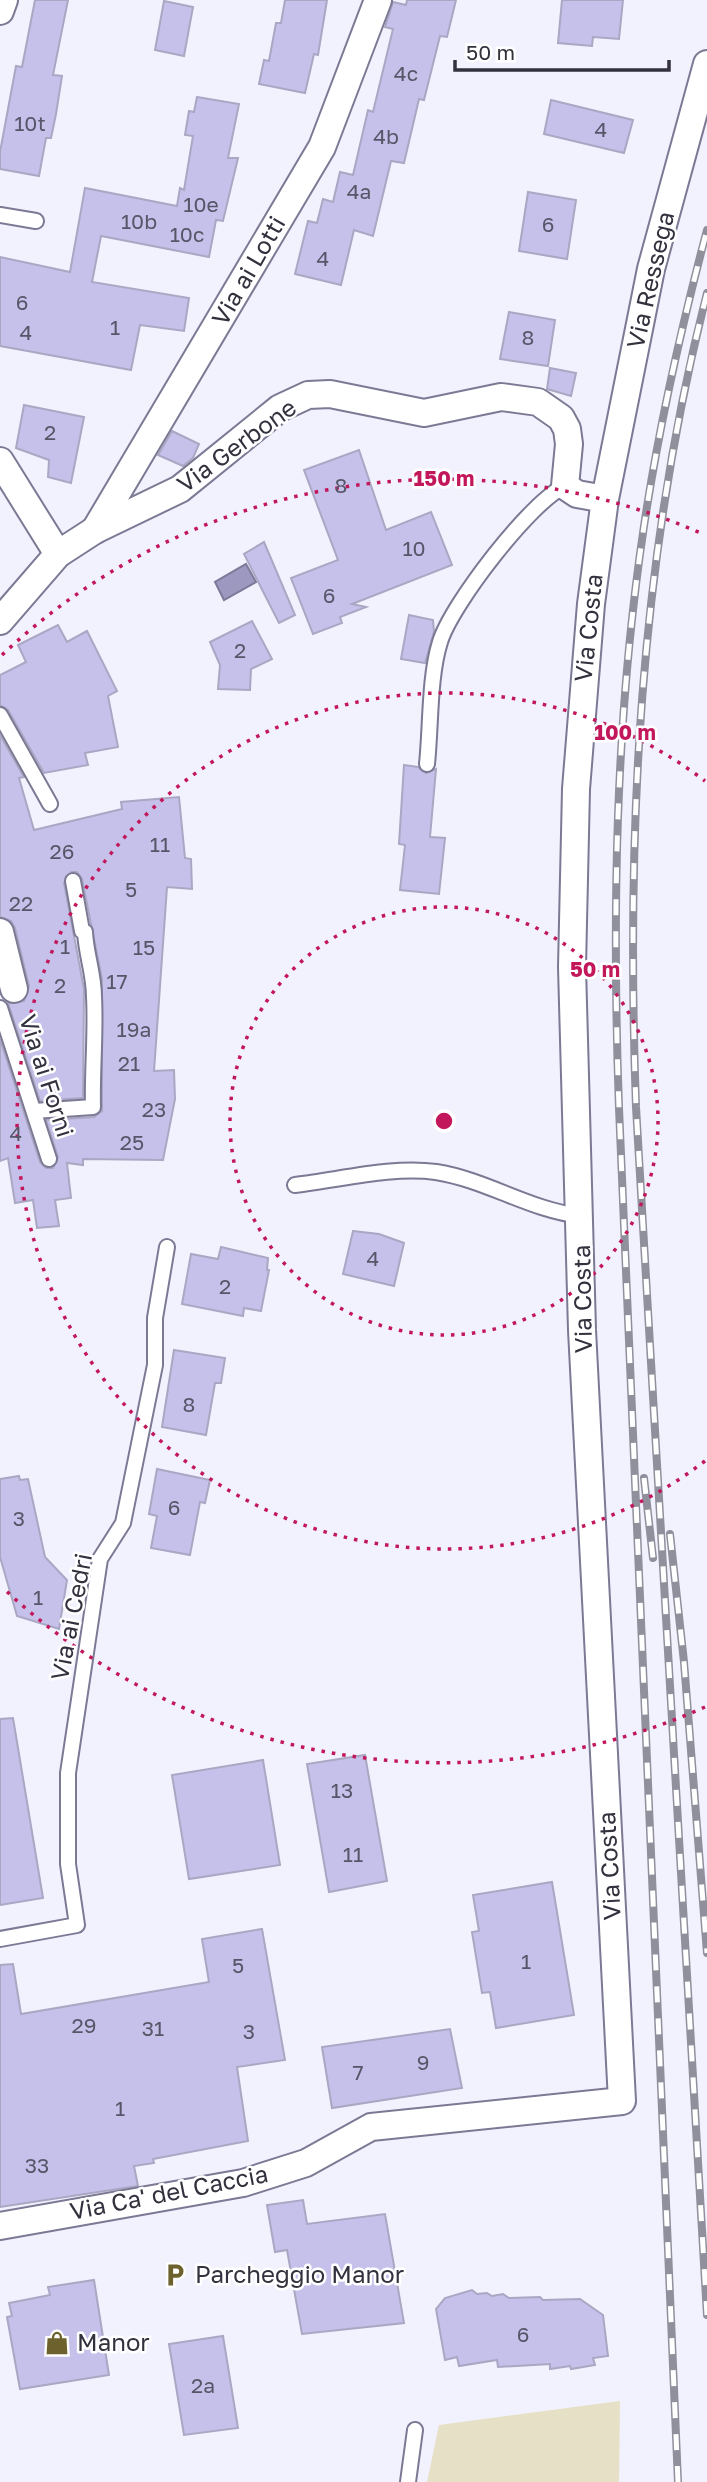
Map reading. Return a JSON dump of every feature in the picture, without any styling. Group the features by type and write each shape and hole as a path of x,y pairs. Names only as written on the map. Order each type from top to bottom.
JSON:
{"street":[{"path":"0,11 4,0"},
{"name":"Via ai Lotti","path":"95,530 121,492 322,147 378,0"},
{"name":"Via Ressega","path":"605,499 651,269 707,64"},
{"name":"Via Gerbone","path":"0,621 58,554 95,530 180,489 280,408 308,395 318,394 424,413 500,397 538,402 561,418 566,429 569,444 565,486"},
{"path":"0,461 58,554"},
{"path":"565,486 577,494 605,499"},
{"name":"Via Costa","path":"605,499 590,604 576,802 572,967 581,1216 582,1330 622,2101"},
{"path":"0,932 5,997"},
{"name":"Via Ca' del Caccia","path":"0,2226 243,2183 306,2163 371,2127 622,2101"}],"lane":[{"path":"0,215 36,221"},
{"path":"427,764 438,652 448,623 483,572 543,500 565,486"},
{"path":"0,715 50,803"},
{"path":"34,1111 93,1107 92,964 86,952 86,932 82,931 73,881"},
{"name":"Via ai Forni","path":"5,997 49,1159"},
{"path":"295,1185 401,1171 433,1172 475,1183 539,1209 581,1216"},
{"name":"Via ai Cedri","path":"0,1939 77,1925 68,1864 68,1773 100,1559 123,1523 155,1365 155,1318 167,1247"},
{"path":"408,2482 415,2430"}],"shaded area":[{"path":"246,564 256,582 224,600 215,582"},
{"path":"620,2401 619,2482 427,2482 439,2425"}],"building":[{"path":"35,0 68,0 53,75 62,76 56,114 51,138 46,138 39,176 0,169 0,152 16,66 22,67"},
{"path":"285,0 327,0 318,55 314,54 305,93 259,84 264,60 269,61 276,23 281,23"},
{"path":"407,0 456,0 447,37 440,36 424,100 419,99 404,163 391,161 373,236 354,230 341,285 295,274 308,221 317,223 323,199 333,202 340,172 353,175 368,110 373,112 393,29 385,27 393,2 406,5"},
{"path":"562,0 623,0 619,39 593,37 592,46 558,43"},
{"path":"164,1 193,7 184,56 155,50"},
{"path":"197,97 239,104 228,158 238,158 223,221 216,220 209,257 101,236 92,282 189,298 184,331 140,325 131,370 0,346 0,257 70,272 85,188 177,206 180,188 184,190 193,136 185,135 189,111 194,112"},
{"path":"551,100 633,120 624,153 544,134"},
{"path":"528,192 576,200 567,259 519,251"},
{"path":"509,312 555,320 548,366 500,359"},
{"path":"550,368 576,373 571,396 547,389"},
{"path":"24,405 84,417 71,483 48,477 49,460 16,448"},
{"path":"172,431 199,444 193,458 183,466 158,455"},
{"path":"359,450 386,530 431,512 452,565 352,604 366,607 340,617 342,623 313,634 291,578 338,560 304,470"},
{"path":"264,542 295,615 279,623 244,554"},
{"path":"409,615 433,620 434,632 425,663 401,659"},
{"path":"252,621 272,659 251,669 250,690 218,689 220,665 210,642"},
{"path":"58,625 67,642 87,631 117,691 108,696 118,747 85,753 88,765 44,773 8,710 0,705 0,675 26,662 18,645"},
{"path":"0,735 24,777 19,778 34,830 122,809 121,802 179,797 185,858 191,859 192,889 167,887 154,1071 174,1070 175,1099 163,1160 83,1159 83,1165 67,1163 71,1198 55,1200 59,1226 37,1228 33,1200 15,1203 8,1158 0,1161 0,1039 40,1162 46,1168 53,1168 58,1157 46,1120 94,1117 102,1111 102,979 82,879 77,872 71,872 64,883 84,989 83,1098 40,1101 8,1003 24,1001 29,986 15,928 11,921 0,917"},
{"path":"404,765 418,767 426,773 436,769 430,837 445,838 439,894 400,890 405,845 399,844"},
{"path":"353,1231 379,1234 404,1243 394,1286 343,1274"},
{"path":"221,1247 268,1258 269,1270 261,1311 244,1308 243,1316 182,1304 191,1254 218,1259"},
{"path":"174,1350 225,1358 221,1383 215,1383 206,1435 162,1427"},
{"path":"157,1469 210,1480 205,1503 200,1502 190,1555 151,1548 157,1516 149,1514"},
{"path":"19,1476 20,1480 28,1479 45,1557 67,1580 59,1629 17,1616 0,1557 0,1479"},
{"path":"13,1718 43,1898 0,1905 0,1719"},
{"path":"365,1755 387,1881 329,1892 307,1764"},
{"path":"263,1760 280,1865 189,1879 172,1775"},
{"path":"552,1882 574,2015 496,2028 490,1992 482,1993 472,1932 479,1931 473,1895"},
{"path":"262,1929 285,2060 237,2067 248,2141 153,2159 154,2163 134,2166 138,2186 0,2207 0,1965 13,1964 21,2014 209,1982 202,1939"},
{"path":"450,2029 462,2088 332,2108 322,2047"},
{"path":"303,2200 307,2224 385,2214 404,2323 302,2334 287,2250 275,2252 267,2205"},
{"name":"Manor","path":"94,2280 109,2375 20,2389 7,2317 12,2316 9,2303 50,2295 48,2287"},
{"path":"472,2290 477,2294 503,2294 509,2298 580,2299 603,2315 608,2356 593,2358 595,2365 571,2369 570,2366 550,2369 550,2364 498,2367 497,2360 459,2366 457,2357 445,2360 436,2309 445,2298"},
{"path":"223,2336 238,2428 184,2435 169,2344"}],"railway":[{"path":"678,2482 619,1108 616,889 622,744 634,598 671,377 707,230"},
{"path":"707,293 684,393 652,595 642,697 633,902 636,1107 707,2315"},
{"path":"644,1478 653,1558"},
{"path":"670,1534 684,1662 707,1953"}],"place":[{"name":"Parcheggio Manor","path":"175,2275"},
{"name":"Manor","path":"57,2343"}]}
